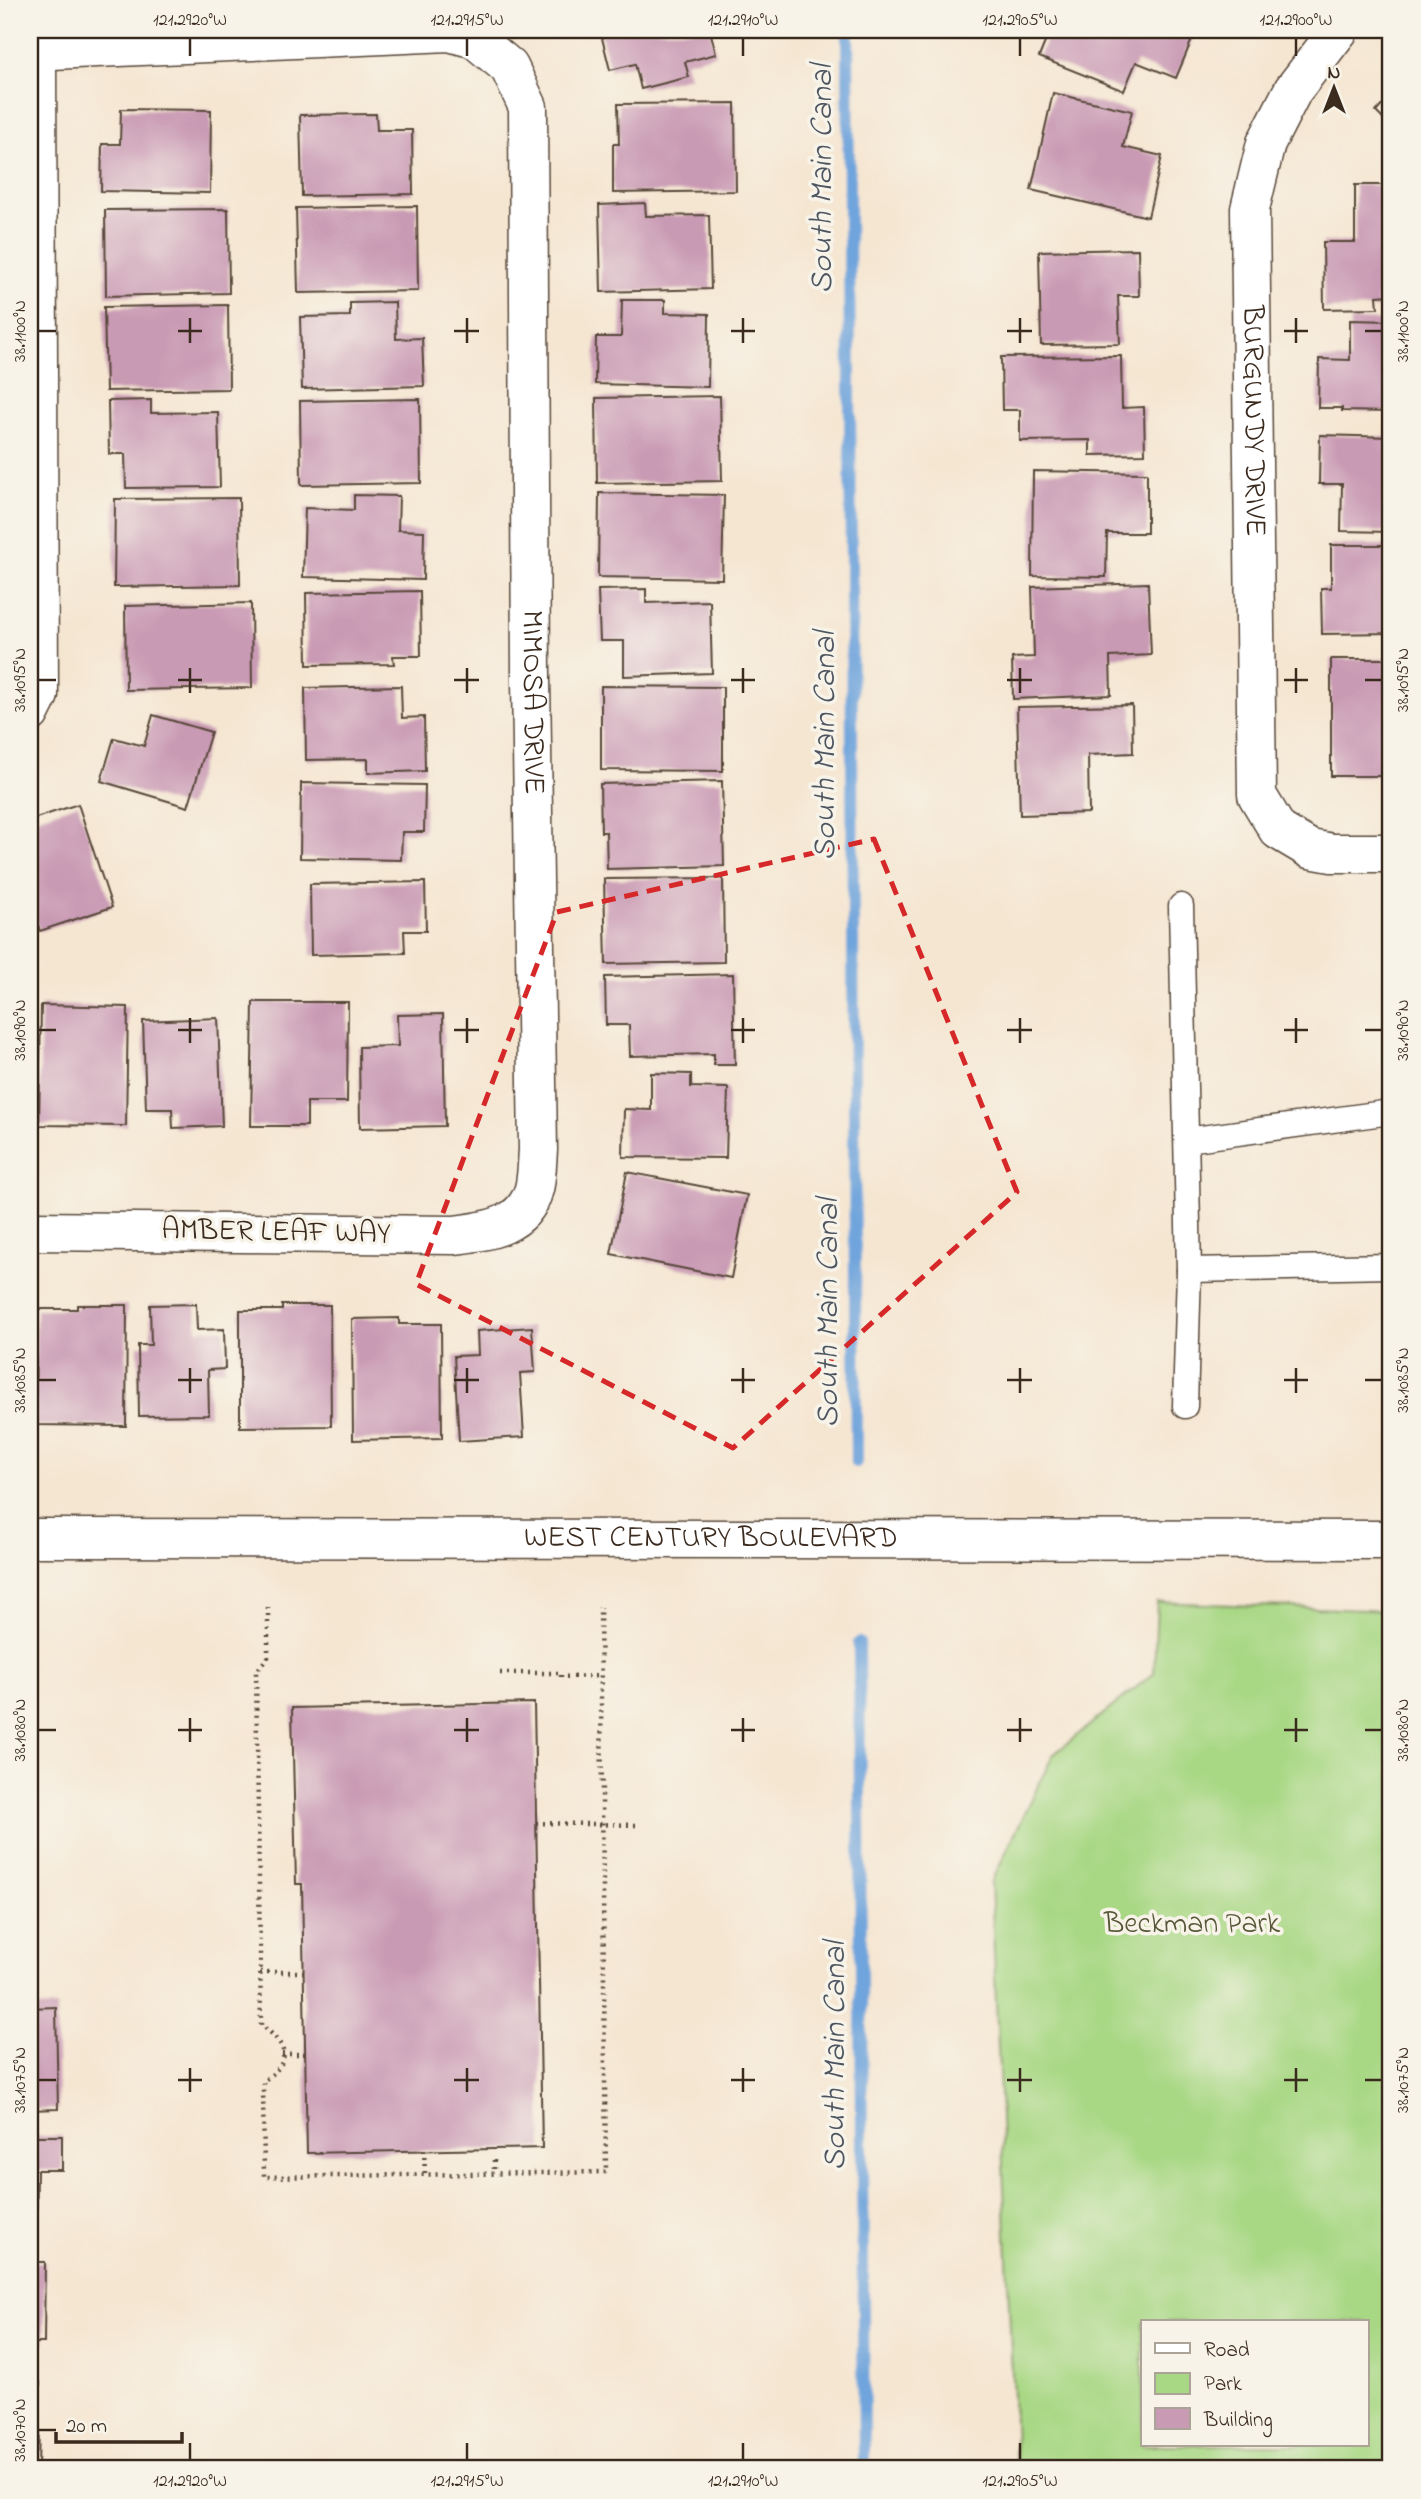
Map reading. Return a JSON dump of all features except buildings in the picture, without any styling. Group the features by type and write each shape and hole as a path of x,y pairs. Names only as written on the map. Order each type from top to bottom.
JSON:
{"street":[{"name":"BURGUNDY DRIVE","path":"1339,30 1293,90 1266,143 1250,209 1257,795 1278,830 1310,849 1332,853 1391,853"},
{"name":"MIMOSA DRIVE","path":"34,51 449,32 475,39 509,67 528,107 531,665 538,1150 535,1187 527,1206 517,1216"},
{"path":"30,713 39,695 34,51"},
{"name":"AMBER LEAF WAY","path":"30,1231 454,1235 490,1231 517,1216"},
{"name":"WEST CENTURY BOULEVARD","path":"30,1538 1391,1540"}],"lane":[{"path":"1181,906 1189,1270 1185,1406"},
{"path":"1187,1140 1391,1112"},
{"path":"1189,1270 1391,1266"}],"path":[{"path":"268,1607 268,1657 256,1672 261,2025 278,2037 282,2060 275,2073 262,2081 264,2177 606,2172 600,1607"},
{"path":"500,1673 561,1673 561,1677 600,1676"},
{"path":"536,1823 640,1825"},
{"path":"260,1972 304,1972"},
{"path":"282,2054 306,2054"},
{"path":"424,2150 425,2175"},
{"path":"494,2160 494,2174"}],"highlighted area":[{"path":"874,839 1017,1192 733,1448 416,1284 557,912"}],"green space":[{"name":"Beckman Park","path":"1157,1602 1391,1611 1391,2469 1016,2469 991,1883 1053,1755 1154,1673"}],"waterway":[{"name":"South Main Canal","path":"848,30 856,1462"},
{"name":"South Main Canal","path":"859,1643 864,2469"}]}
